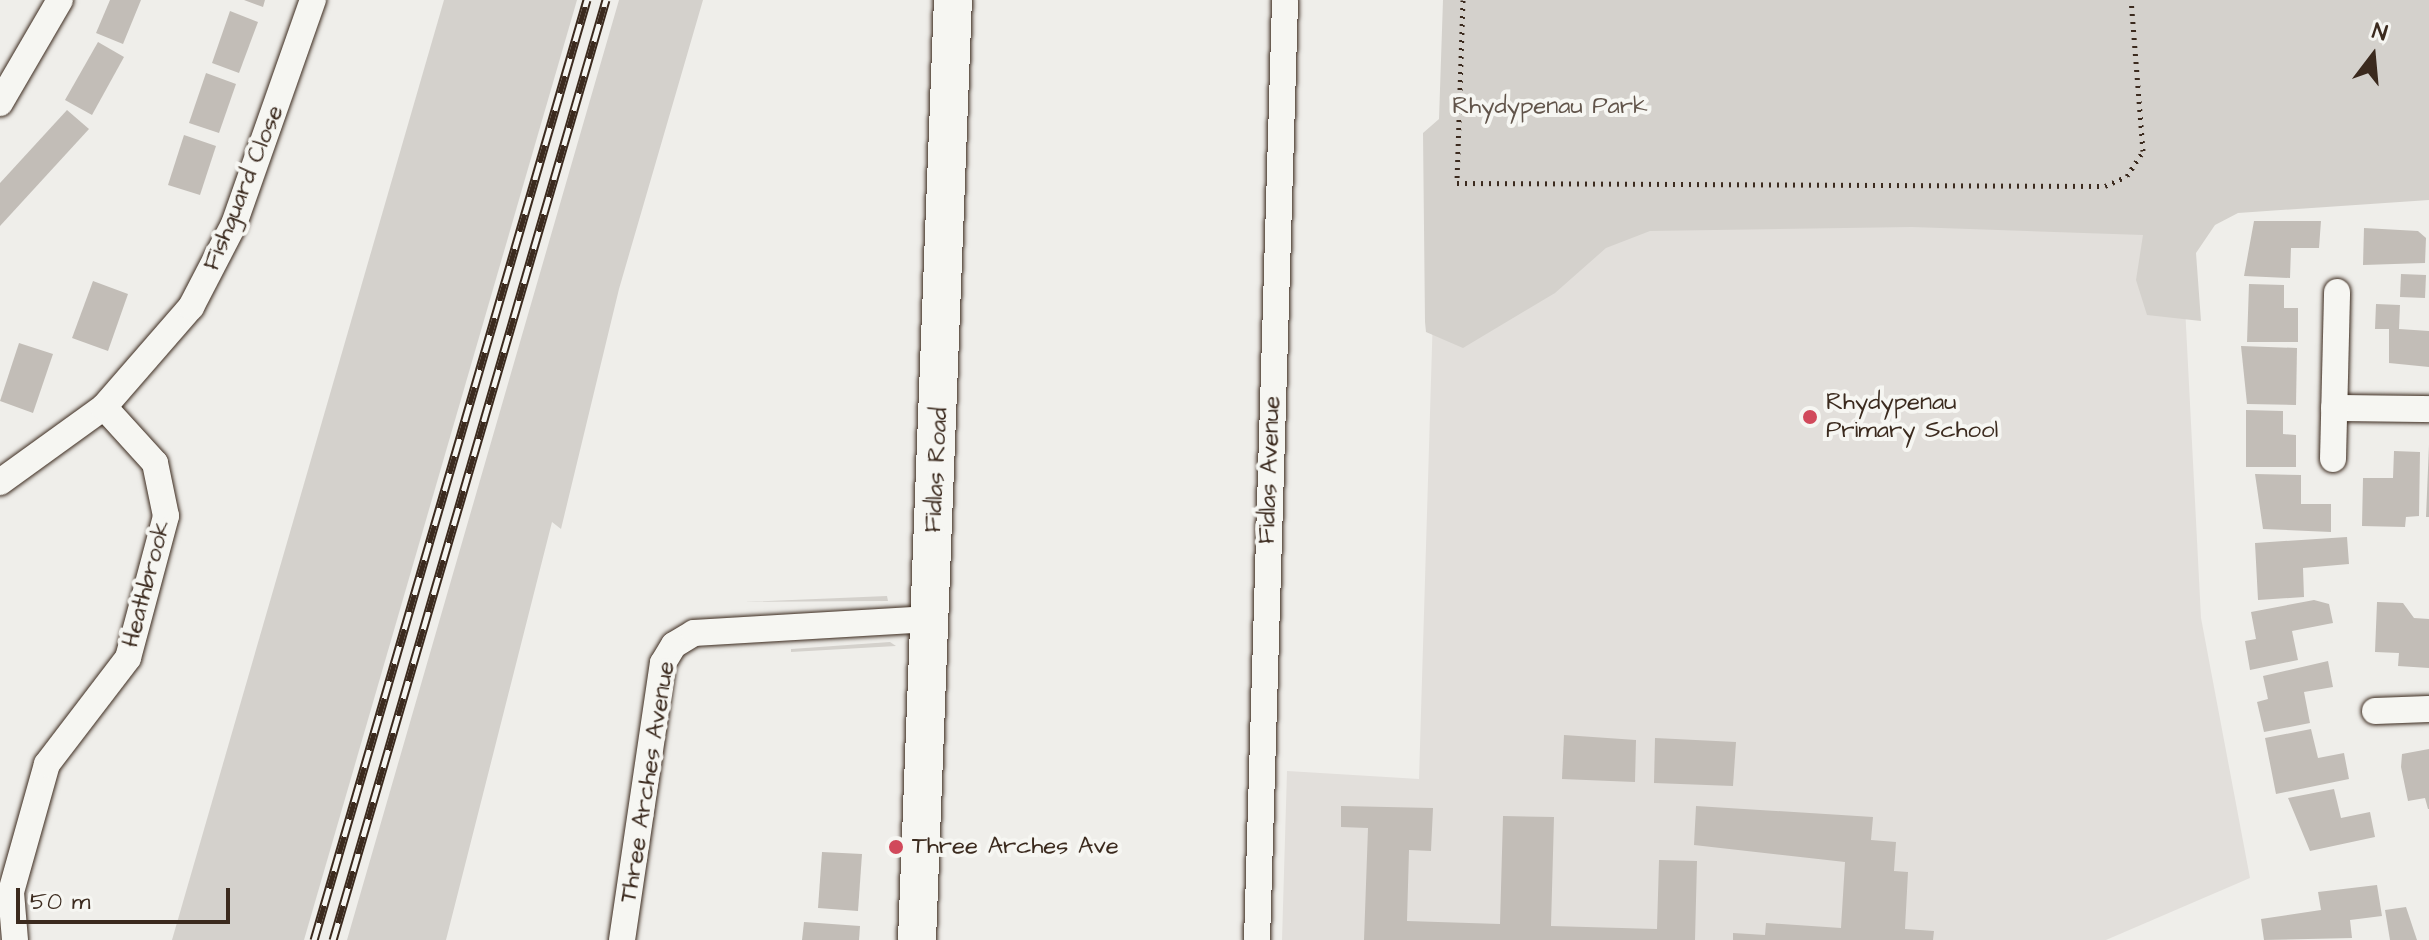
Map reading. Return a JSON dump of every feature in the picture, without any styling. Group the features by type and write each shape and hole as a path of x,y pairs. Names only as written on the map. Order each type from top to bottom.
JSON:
{"street":[{"path":"0,103 60,0"},
{"name":"Fishguard Close","path":"0,482 104,407 173,333 221,255 313,0"},
{"name":"Fidlas Road","path":"917,940 953,0"},
{"name":"Fidlas Avenue","path":"1257,940 1285,0"},
{"path":"2333,459 2337,292"},
{"name":"Heathbrook","path":"15,940 11,892 47,764 128,658 166,516 155,463 104,407"},
{"path":"2334,408 2429,409"},
{"name":"Three Arches Avenue","path":"622,940 663,663 674,645 694,633 930,619"},
{"path":"2375,711 2429,709"}],"path":[{"path":"1463,0 1457,183 2105,186 2127,176 2143,151 2131,0"}],"shaded area":[{"name":"Rhydypenau Primary School","path":"2180,209 2201,618 2250,878 2106,940 1282,940 1287,771 1419,779 1436,214"}],"green space":[{"path":"444,0 577,0 304,940 172,940"},
{"path":"619,0 703,0 619,289 561,529 552,522 446,940 347,940"},
{"name":"Rhydypenau Park","path":"1443,0 2429,0 2429,200 2238,213 2215,225 2196,253 2201,321 2147,315 2136,280 2143,235 1912,227 1650,231 1606,248 1555,293 1463,348 1426,332 1425,322 1423,133 1439,119"},
{"path":"887,596 888,601 743,602 816,599"},
{"path":"890,642 896,646 791,652 791,649"}],"building":[{"path":"110,0 141,0 123,44 96,33"},
{"path":"244,0 265,0 263,7"},
{"path":"230,11 258,22 239,73 212,63"},
{"path":"98,42 124,57 92,115 65,100"},
{"path":"206,73 236,84 219,133 189,123"},
{"path":"67,110 89,129 0,226 0,183"},
{"path":"184,135 216,146 200,195 168,185"},
{"path":"2254,221 2321,221 2319,248 2291,248 2290,278 2244,276"},
{"path":"2364,228 2418,231 2426,238 2425,263 2363,265"},
{"path":"2401,274 2426,275 2425,298 2400,297"},
{"path":"93,281 128,294 108,351 72,338"},
{"path":"2249,284 2284,285 2284,308 2298,308 2298,342 2247,342"},
{"path":"2376,304 2400,305 2399,329 2429,331 2429,367 2389,363 2389,329 2375,329"},
{"path":"19,343 53,354 33,413 0,401"},
{"path":"2241,346 2297,348 2296,405 2247,404"},
{"path":"2246,410 2283,411 2283,434 2296,435 2296,467 2246,467"},
{"path":"2429,445 2429,517 2426,517"},
{"path":"2394,451 2420,452 2419,516 2406,517 2405,527 2362,526 2363,478 2393,478"},
{"path":"2255,474 2301,475 2301,504 2331,504 2331,532 2263,529"},
{"path":"2347,537 2349,564 2303,568 2304,597 2258,600 2255,543"},
{"path":"2314,600 2329,604 2333,623 2292,631 2298,660 2250,670 2245,641 2256,639 2251,612"},
{"path":"2377,602 2403,603 2414,618 2429,619 2429,668 2398,666 2399,653 2375,652"},
{"path":"2328,661 2333,687 2304,692 2310,723 2264,732 2257,702 2268,699 2263,676"},
{"path":"2311,729 2318,758 2344,753 2349,779 2276,794 2265,738"},
{"path":"1564,735 1636,740 1635,782 1562,779"},
{"path":"1655,738 1736,742 1733,786 1654,783"},
{"path":"2429,749 2428,809 2425,798 2408,801 2401,767 2402,754"},
{"path":"2334,789 2341,818 2370,812 2375,837 2310,851 2288,798"},
{"path":"1341,806 1433,808 1431,851 1409,850 1407,921 1500,924 1503,816 1554,817 1551,926 1657,929 1659,860 1697,861 1695,940 1364,940 1368,828 1341,827"},
{"path":"1696,806 1873,817 1871,840 1896,842 1894,871 1908,872 1905,929 1934,931 1933,940 1733,940 1733,933 1765,935 1766,923 1841,928 1845,862 1694,845"},
{"path":"822,852 862,854 858,911 818,908"},
{"path":"2377,885 2382,916 2350,920 2352,938 2264,940 2261,919 2321,910 2318,892"},
{"path":"2406,907 2417,940 2390,940 2385,910"},
{"path":"804,922 860,926 859,940 802,940"}],"railway":[{"path":"314,940 587,0"},
{"path":"333,940 606,0"}],"place":[{"name":"Rhydypenau Primary School","path":"1810,417"},
{"name":"Three Arches Ave","path":"896,847"}]}
